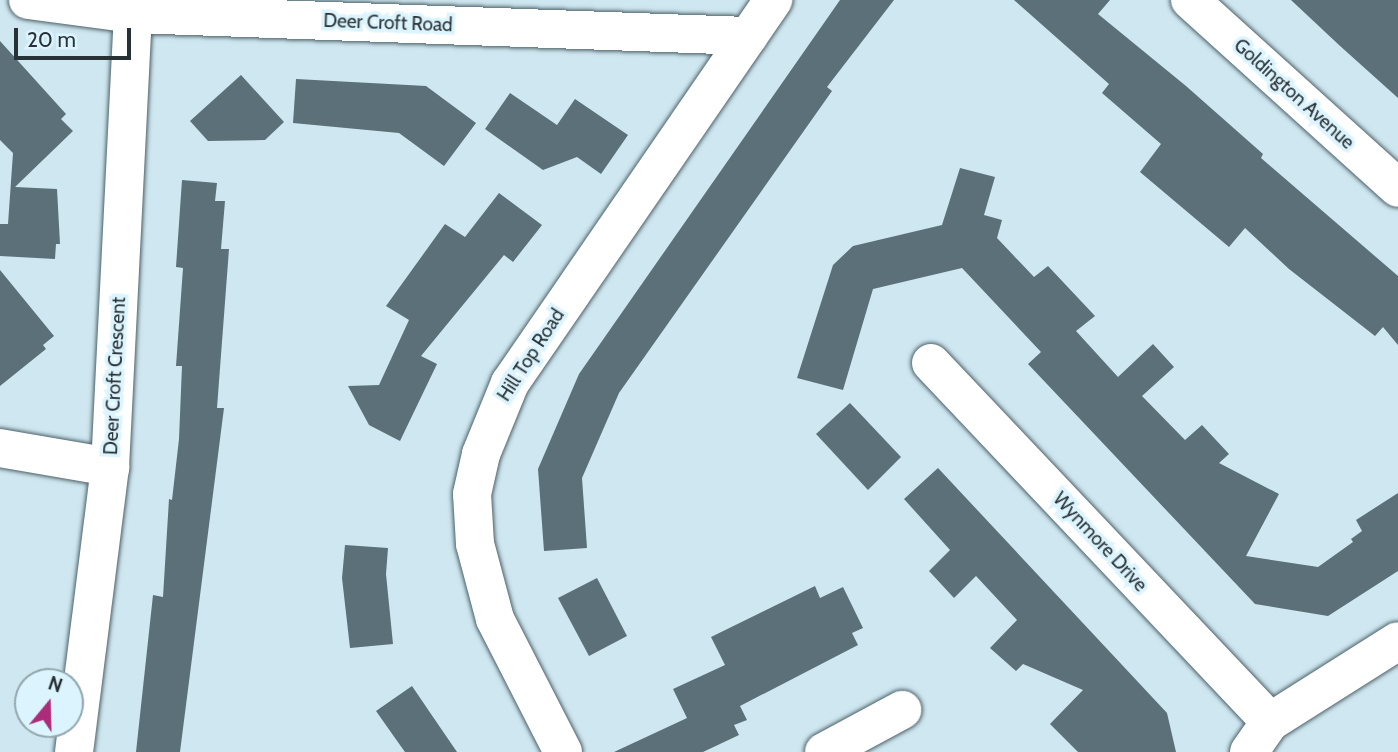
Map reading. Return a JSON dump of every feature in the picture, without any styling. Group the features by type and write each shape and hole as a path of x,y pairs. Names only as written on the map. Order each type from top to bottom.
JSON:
{"street":[{"name":"Deer Croft Road","path":"28,0 749,36"},
{"name":"Hill Top Road","path":"563,752 495,619 475,544 472,494 481,454 510,383 773,0"},
{"name":"Goldington Avenue","path":"1190,0 1398,188"},
{"name":"Deer Croft Crescent","path":"74,752 110,467 129,7"},
{"name":"Wynmore Drive","path":"931,363 1259,737"},
{"path":"0,448 110,467"},
{"path":"1259,737 1398,641"},
{"path":"813,748 902,710"}],"building":[{"path":"840,0 894,0 827,87 832,91 619,393 582,478 587,548 544,551 538,469 579,374"},
{"path":"1014,0 1110,0 1098,14 1186,86 1263,154 1261,158 1398,276 1398,345 1383,327 1375,336 1289,269 1245,228 1229,247 1140,172 1161,144 1102,93 1109,84"},
{"path":"1291,0 1398,0 1398,98 1339,45"},
{"path":"0,41 66,114 61,119 73,131 15,187 57,189 60,244 56,244 55,259 0,256 0,224 8,224 13,153 0,140"},
{"path":"241,75 284,122 265,140 208,141 190,121"},
{"path":"296,79 426,86 476,123 444,166 399,133 293,123"},
{"path":"510,93 557,125 575,99 628,135 601,174 577,157 543,170 485,129"},
{"path":"960,168 995,177 984,215 1002,220 997,238 1034,277 1048,266 1095,316 1076,331 1118,377 1153,344 1174,367 1142,396 1185,440 1202,425 1229,454 1219,463 1279,494 1246,556 1318,567 1353,542 1351,539 1362,531 1356,520 1398,493 1398,571 1328,616 1255,604 1028,364 1041,352 962,268 873,289 843,390 797,378 833,265 853,246 942,225"},
{"path":"182,180 217,183 215,201 225,201 221,249 229,249 217,408 224,408 180,752 136,752 153,595 163,597 169,499 172,500 179,439 182,366 176,366 183,268 176,267"},
{"path":"499,193 542,225 513,262 504,255 421,356 437,364 400,441 369,425 348,386 379,385 409,320 386,306 445,224 465,237"},
{"path":"0,270 54,336 43,345 46,349 0,386"},
{"path":"850,403 901,457 868,490 816,434"},
{"path":"938,468 1167,713 1176,752 1078,752 1050,724 1083,690 1023,664 1016,671 990,648 1017,620 976,576 954,598 929,571 950,550 904,499"},
{"path":"345,545 388,548 386,574 393,644 350,648 342,578"},
{"path":"597,578 627,636 589,656 558,598"},
{"path":"815,586 820,598 843,587 863,628 852,633 858,645 740,706 747,720 734,725 739,735 703,752 614,752 687,718 673,689 725,665 711,637"},
{"path":"412,686 457,752 405,752 376,711"}]}
